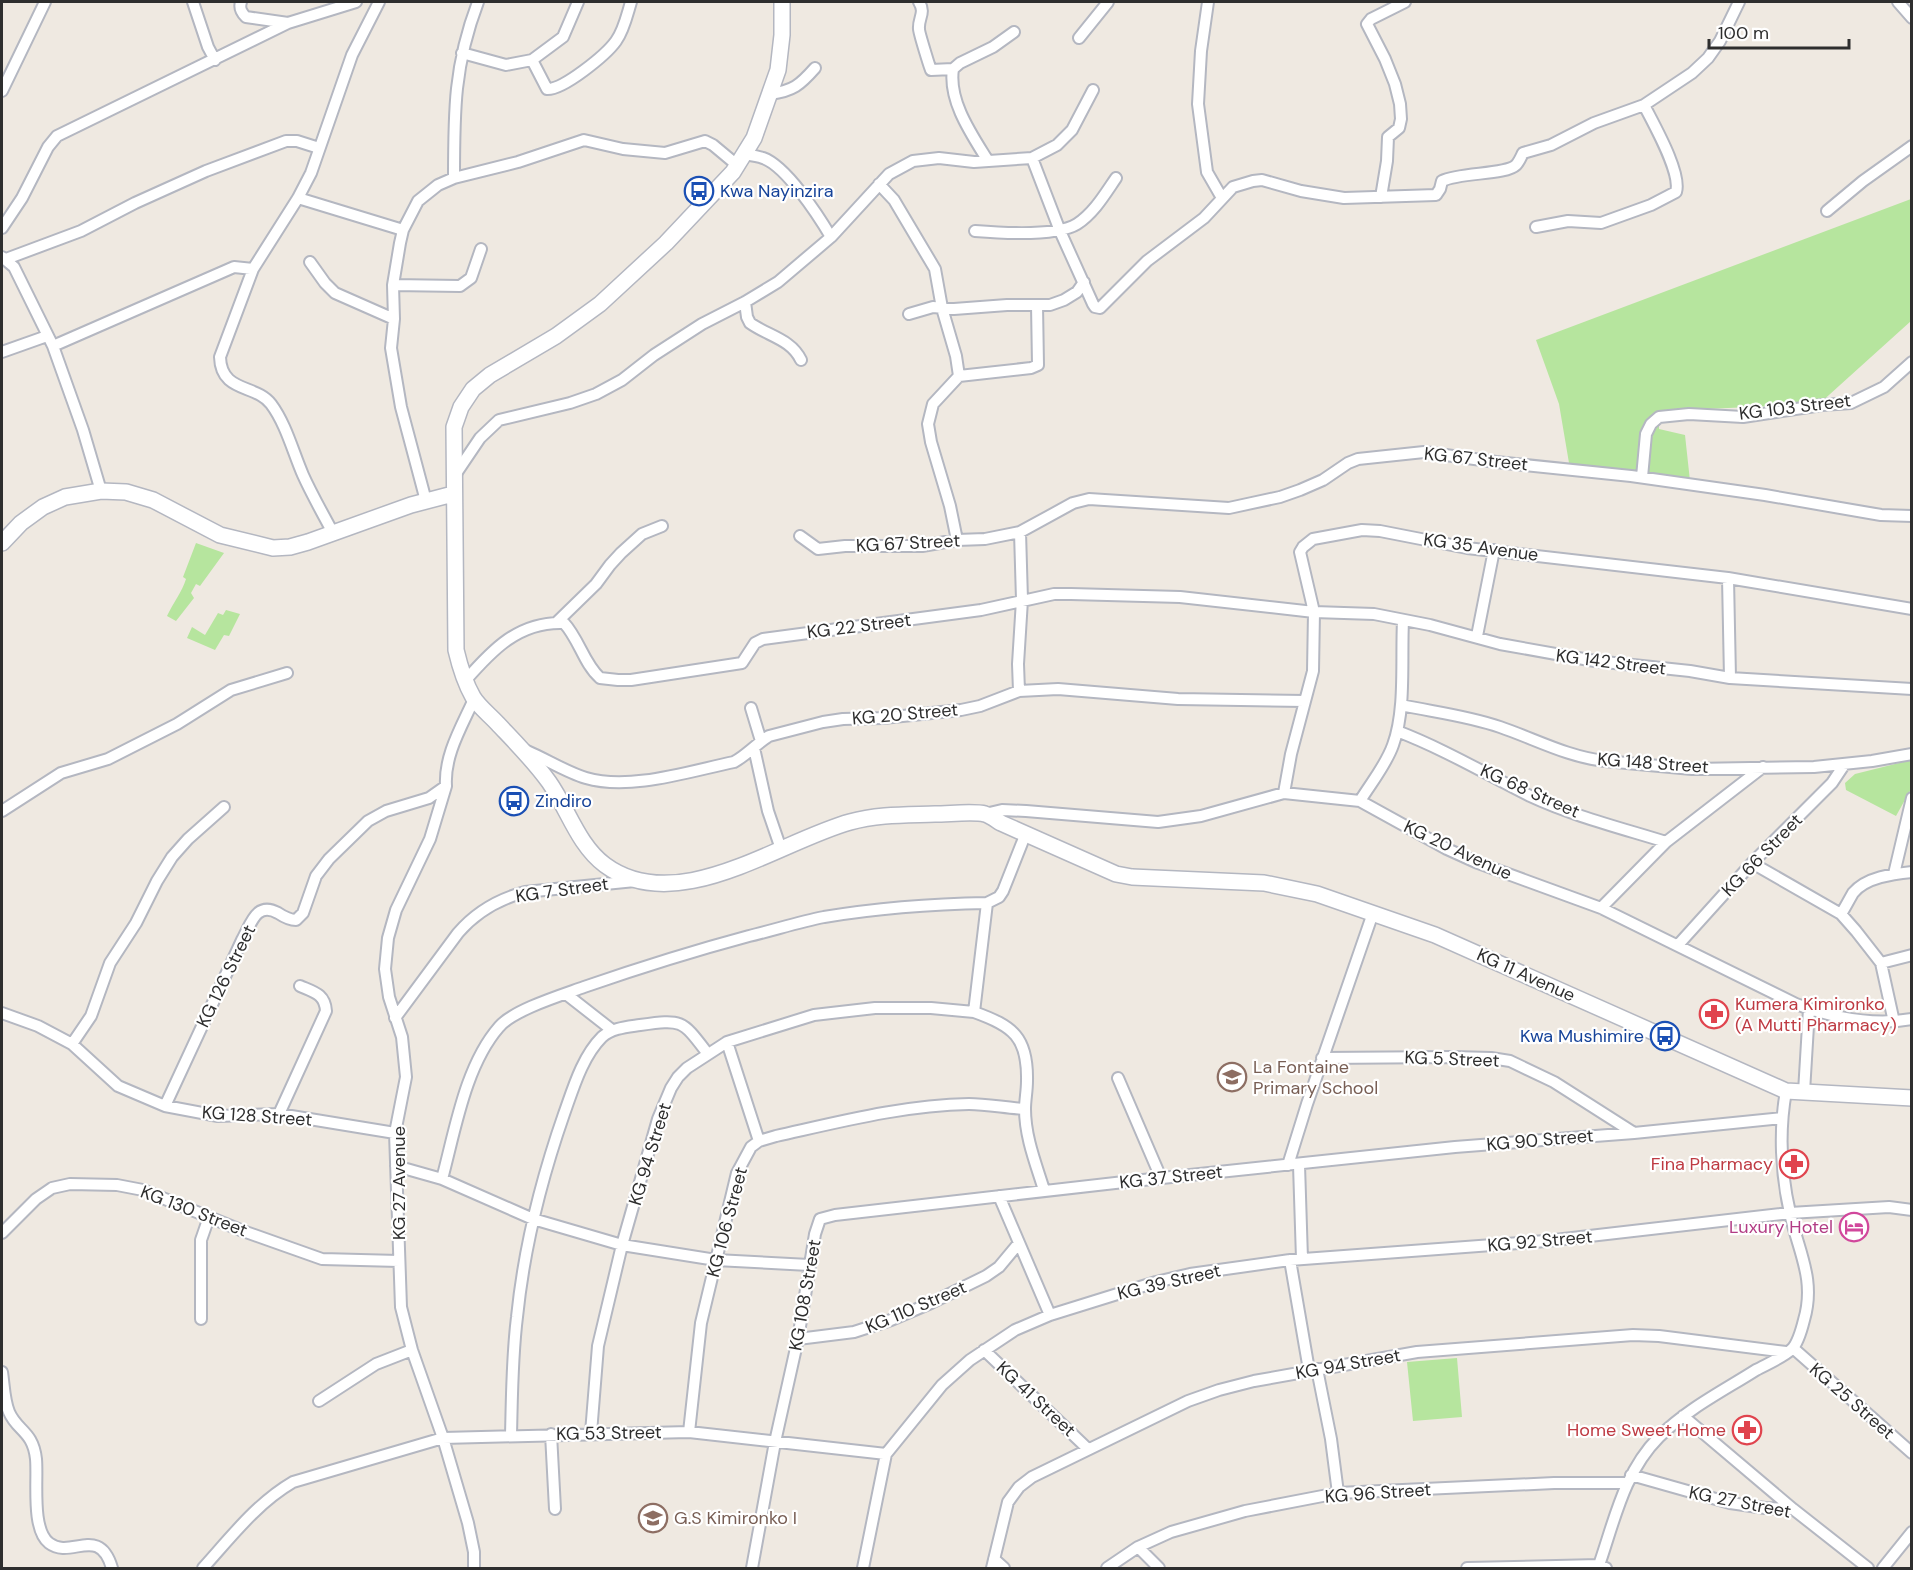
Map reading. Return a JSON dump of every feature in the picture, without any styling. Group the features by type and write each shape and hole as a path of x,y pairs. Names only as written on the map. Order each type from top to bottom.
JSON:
{"main road":[{"path":"782,2 781,47 778,70 770,94 754,138 713,195 666,243 600,304 556,336 490,375 473,389 461,407 454,427 456,651 465,681 474,699 521,748 550,783 590,850 604,864 620,874 661,883 720,874 847,823 894,815 985,814"},
{"path":"2,543 21,523 43,507 65,497 101,491 126,492 153,500 220,535 273,548 290,547 453,494"},
{"name":"KG 11 Avenue","path":"985,814 1105,870 1132,877 1264,883 1317,894 1373,913 1435,935 1786,1091 1911,1098"}],"street":[{"path":"2,91 45,2"},
{"path":"193,2 208,48 215,60"},
{"path":"241,2 241,13 246,17 288,23"},
{"path":"2,228 22,198 48,147 57,136 288,23 356,2"},
{"path":"333,532 304,477 272,404 264,396 244,389 233,382 220,363 223,348 253,269 298,198 311,173 351,55 379,2"},
{"path":"454,178 454,110 462,53 478,2"},
{"path":"462,53 506,65 532,60 563,38 578,2"},
{"path":"532,60 547,89 551,90 563,84 598,59 615,43 622,32 631,2"},
{"path":"920,2 923,14 919,30 925,46 928,65 932,70 953,69 960,63 993,47 1014,32"},
{"path":"1079,38 1108,2"},
{"path":"1208,2 1201,51 1198,104 1207,172 1222,198"},
{"path":"1381,197 1388,137 1400,128 1401,119 1395,84 1367,24 1371,19 1405,2"},
{"path":"1032,158 1060,231 1093,304 1100,308 1140,267 1176,237 1204,218 1233,187 1262,180 1325,196 1436,195 1442,181 1452,176 1507,171 1516,165 1523,153 1551,145 1594,123 1644,105 1692,73 1708,58 1720,41 1739,2"},
{"path":"1898,2 1911,18"},
{"path":"770,94 788,92 815,68"},
{"path":"953,69 951,82 957,102 988,161"},
{"path":"453,478 480,438 499,420 597,394 622,380 654,355 693,330 778,282 831,237 889,174 913,161 939,158 974,162 1032,158 1057,145 1072,130 1092,90"},
{"path":"1536,227 1568,221 1601,223 1651,205 1676,192 1678,187 1666,149 1644,105"},
{"path":"426,501 401,407 390,348 394,319 393,285 403,230 418,201 438,185 454,178 518,162 584,140 623,149 665,153 705,141 741,159 765,159 780,170 811,204 831,237"},
{"path":"101,491 83,430 50,341 14,267 4,258 81,231 135,203 196,176 286,141 297,141 319,148"},
{"path":"1827,211 1911,146"},
{"path":"975,231 999,233 1060,231 1088,216 1116,178"},
{"path":"879,184 894,200 930,257 935,269 959,376"},
{"path":"298,198 403,230"},
{"path":"393,285 460,286 471,278 481,249"},
{"path":"310,262 335,293 394,319"},
{"path":"2,352 50,341 234,267 253,269"},
{"path":"909,315 933,307 954,309 1050,305 1077,292 1084,282"},
{"path":"745,302 750,323 788,343 796,350 801,360"},
{"path":"957,540 950,506 931,442 928,424 933,404 959,376 1031,368 1038,365 1037,305"},
{"name":"KG 103 Street","path":"1642,477 1646,434 1651,424 1659,417 1689,414 1743,417 1851,403 1884,387 1911,362"},
{"name":"KG 67 Street","path":"800,536 818,549 845,546 922,546 957,540 985,539 1020,532 1073,503 1089,499 1229,508 1280,497 1300,490 1323,480 1358,459 1415,453 1443,454 1496,462 1642,477 1881,515 1911,516"},
{"path":"465,681 491,651 514,634 539,625 557,622 642,534 662,526"},
{"name":"KG 35 Avenue","path":"1284,794 1291,754 1313,670 1314,612 1300,552 1313,539 1362,530 1380,531 1467,548 1728,578 1911,609"},
{"path":"1019,691 1018,664 1022,600 1020,532"},
{"path":"1477,636 1494,550"},
{"path":"1728,578 1730,678"},
{"name":"KG 22 Street","path":"557,622 564,623 572,631 600,678 618,681 742,663 755,643 763,639 946,615 1054,594 1180,597 1314,612"},
{"name":"KG 142 Street","path":"1314,612 1374,614 1545,653 1730,678 1911,688"},
{"path":"1360,801 1386,759 1398,731 1401,705 1403,621"},
{"path":"2,811 61,773 108,759 177,724 231,690 287,673"},
{"name":"KG 20 Street","path":"521,748 589,779 626,782 660,778 734,762 778,733 833,720 961,711 1019,691 1058,689 1178,699 1305,701"},
{"name":"KG 27 Avenue","path":"474,699 452,747 446,786 430,839 396,910 388,938 385,969 403,1046 406,1077 395,1133 401,1307 412,1350 443,1438 468,1522 474,1552 474,1569"},
{"name":"KG 148 Street","path":"1401,705 1499,727 1545,745 1591,759 1692,769 1844,765 1911,754"},
{"path":"751,708 768,811 781,849"},
{"name":"KG 68 Street","path":"1398,731 1450,753 1531,796 1560,808 1666,842"},
{"name":"KG 66 Street","path":"1678,945 1752,863 1824,791 1844,765"},
{"path":"1601,908 1666,842 1763,767"},
{"name":"KG 126 Street","path":"165,1106 256,914 266,909 290,920 296,920 303,913 316,876 329,859 368,820 386,811 429,798 446,786"},
{"name":"KG 20 Avenue","path":"985,814 1002,810 1026,811 1158,822 1201,816 1284,794 1360,801 1447,849 1478,863 1601,908 1809,1009 1852,1020 1894,1022 1911,1019"},
{"path":"1894,874 1911,798"},
{"path":"72,1044 91,1016 110,963 136,923 172,857 188,839 224,807"},
{"path":"442,1179 473,1070 486,1045 500,1026 514,1016 566,994 653,963 823,917 917,905 987,903 999,897 1003,891 1026,833"},
{"path":"1752,863 1841,914 1881,963 1894,1022"},
{"path":"1841,914 1854,893 1863,884 1894,874 1911,872"},
{"name":"KG 7 Street","path":"395,1018 458,933 491,905 525,892 640,880"},
{"path":"974,1012 987,903"},
{"path":"1302,1259 1293,1165 1322,1058 1373,913"},
{"path":"1881,963 1911,955"},
{"path":"279,1114 326,1011 326,1003 322,996 300,986"},
{"path":"566,994 612,1030"},
{"name":"KG 94 Street","path":"591,1433 598,1346 622,1245 658,1119 678,1077 687,1068 728,1042 814,1016 849,1010 932,1008 974,1012 1008,1026 1023,1047 1027,1059 1024,1109 1029,1143 1044,1190"},
{"path":"1804,1092 1809,1009"},
{"name":"KG 128 Street","path":"2,1013 38,1026 72,1044 118,1086 165,1106 218,1116 279,1114 395,1133"},
{"path":"511,1435 513,1357 517,1315 533,1219 554,1143 578,1079 593,1049 612,1030 669,1022 681,1024 690,1030 708,1054"},
{"path":"728,1042 759,1141 838,1122 932,1106 971,1104 1024,1109"},
{"name":"KG 5 Street","path":"1322,1058 1453,1057 1510,1061 1554,1082 1634,1133"},
{"path":"1118,1077 1161,1178"},
{"path":"1467,1569 1601,1567 1629,1479 1658,1438 1683,1416 1789,1350 1806,1313 1808,1284 1804,1258 1790,1213 1785,1182 1782,1118 1786,1091"},
{"name":"KG 90 Street","path":"1293,1165 1455,1147 1634,1133 1782,1118"},
{"name":"KG 106 Street","path":"689,1432 700,1323 737,1173 751,1148 759,1141"},
{"name":"KG 37 Street","path":"999,1196 1293,1165"},
{"path":"396,1167 442,1179 533,1219 622,1245 716,1260 809,1265"},
{"name":"KG 130 Street","path":"2,1233 44,1193 61,1185 117,1185 143,1190 209,1217 322,1258 399,1261"},
{"path":"999,1196 1050,1315"},
{"name":"KG 108 Street","path":"752,1569 775,1442 798,1339 817,1223 820,1219 835,1215 999,1196"},
{"name":"KG 92 Street","path":"1290,1260 1546,1241 1790,1213 1889,1207 1911,1210"},
{"path":"201,1319 201,1240 209,1217"},
{"name":"KG 110 Street","path":"798,1339 854,1332 911,1312 986,1276 999,1267 1019,1243"},
{"path":"1290,1260 1313,1370 1331,1439 1338,1493"},
{"name":"KG 39 Street","path":"886,1454 942,1385 970,1360 1015,1330 1050,1315 1156,1282 1190,1274 1290,1260"},
{"name":"KG 94 Street","path":"993,1564 1004,1517 1013,1495 1032,1476 1188,1401 1254,1381 1417,1352 1633,1335 1789,1350"},
{"path":"319,1401 376,1364 412,1350"},
{"name":"KG 41 Street","path":"984,1350 1088,1449"},
{"name":"KG 25 Street","path":"1789,1350 1911,1453"},
{"path":"2,1372 10,1414 28,1434 35,1452 38,1520 45,1538 49,1543 63,1549 82,1545 98,1548 109,1555 112,1569"},
{"path":"1683,1416 1793,1509"},
{"name":"KG 53 Street","path":"203,1569 262,1503 293,1482 443,1438 689,1432 886,1454"},
{"path":"551,1434 555,1509"},
{"path":"863,1569 886,1454"},
{"name":"KG 96 Street","path":"1107,1569 1138,1547 1171,1532 1245,1511 1338,1493 1629,1479"},
{"name":"KG 27 Street","path":"1629,1479 1730,1503 1793,1509 1868,1569"},
{"path":"1882,1569 1911,1532"},
{"path":"1138,1547 1159,1569"},
{"path":"993,1564 1004,1569"}],"green space":[{"path":"1911,199 1911,321 1819,404 1659,411 1659,429 1685,435 1690,481 1569,463 1559,404 1536,340"},
{"path":"196,543 224,553 200,586 196,584 191,593 194,598 176,621 167,616 186,579 183,577"},
{"path":"226,610 240,614 229,636 224,635 215,650 187,638 192,627 205,635 218,613 223,615"},
{"path":"1911,760 1911,789 1896,816 1846,790 1845,783 1855,774"},
{"path":"1457,1358 1462,1417 1413,1421 1407,1362"}],"place":[{"name":"Kwa Nayinzira","path":"699,191"},
{"name":"Zindiro","path":"514,801"},
{"name":"Kumera Kimironko (A Mutti Pharmacy)","path":"1714,1014"},
{"name":"Kwa Mushimire","path":"1665,1036"},
{"name":"La Fontaine Primary School","path":"1232,1077"},
{"name":"Fina Pharmacy","path":"1794,1164"},
{"name":"Luxury Hotel","path":"1854,1227"},
{"name":"Home Sweet Home","path":"1747,1430"},
{"name":"G.S Kimironko I","path":"653,1518"}]}
